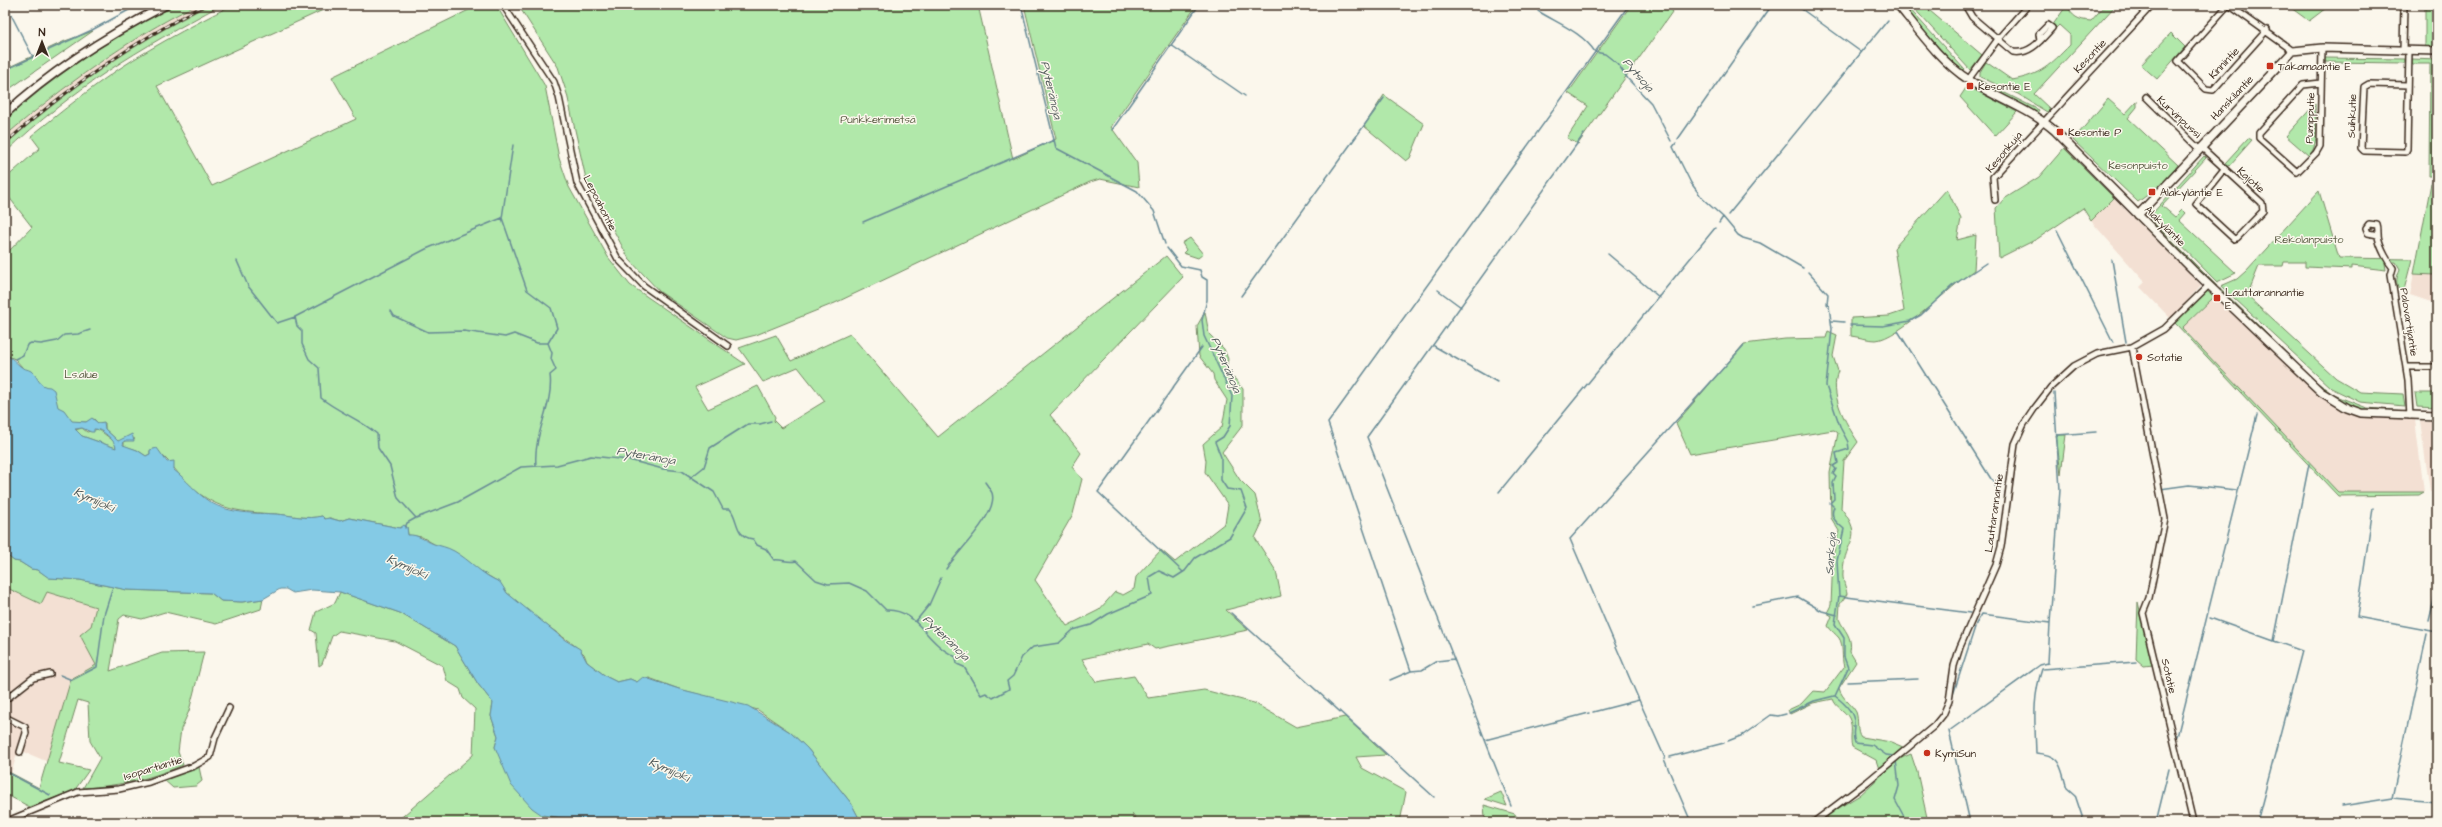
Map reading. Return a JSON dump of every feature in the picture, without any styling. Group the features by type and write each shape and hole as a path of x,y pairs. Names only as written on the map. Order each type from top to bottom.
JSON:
{"street":[{"path":"5,114 80,55 127,25 166,5"},
{"name":"Lepoahontie","path":"503,5 554,82 559,97 577,183 618,259 644,286 728,346"},
{"name":"Alakyläntie","path":"1898,5 1944,58 1968,80 2044,122 2296,369 2332,400 2361,413 2437,416"},
{"path":"1965,5 1972,17 2013,52 2019,53 2035,46 2040,40"},
{"path":"1968,80 1998,39 2028,5"},
{"name":"Kesontie","path":"2044,122 2152,5"},
{"path":"2229,5 2267,30 2292,51 2322,48 2437,51"},
{"name":"Kinnintie","path":"2229,5 2178,61 2206,90 2213,90 2267,30"},
{"name":"Suihkutie","path":"2404,5 2408,85 2406,152 2364,151 2361,148 2364,87 2369,84 2408,85"},
{"name":"Pumpputie","path":"2321,83 2303,85 2259,133 2259,138 2297,172 2319,149 2321,83 2322,48"},
{"name":"Hanskilantie","path":"2138,215 2292,51"},
{"name":"Kurvinpussi","path":"2146,97 2200,148"},
{"name":"Kesonkuja","path":"1995,200 1993,177 2044,122"},
{"name":"Kajotie","path":"2200,148 2224,169 2264,206 2263,211 2237,238 2234,239 2196,204 2224,169"},
{"name":"Palovartijantie","path":"2378,235 2378,241 2393,268 2391,275 2406,367 2410,416"},
{"name":"Lauttarannantie","path":"1814,822 1867,782 1934,726 1946,709 1960,647 1996,565 2001,547 2015,444 2024,424 2043,396 2074,366 2097,354 2132,347 2164,329 2209,284"},
{"name":"Sotatie","path":"2132,347 2165,519 2149,598 2143,613 2193,822"},
{"path":"2406,367 2437,367"},
{"path":"5,700 33,678 50,674"},
{"name":"Isopartiantie","path":"5,822 78,792 119,789 149,782 194,766 210,757 215,738 229,708"},
{"path":"5,717 25,727 26,733 20,752"}],"shaded area":[{"path":"196,5 209,5 131,49 5,145 5,136 73,81 144,33"},
{"path":"2114,198 2201,285 2171,319 2140,287 2145,282 2091,221"},
{"path":"2437,259 2437,304 2410,295 2414,274 2434,275"},
{"path":"2214,297 2323,399 2343,410 2364,417 2415,420 2424,492 2338,492 2182,328"},
{"path":"2420,421 2437,421 2437,491 2430,491"},
{"path":"5,588 41,604 47,592 96,607 91,626 80,635 96,665 71,679 48,762 22,751 29,726 5,713"},
{"path":"5,720 21,728 23,734 11,774 5,770"}],"green space":[{"path":"173,5 196,5 145,33 96,65 50,99 5,136 5,120 44,87 106,43"},
{"path":"209,5 221,5 162,38 108,71 56,109 5,153 5,145 77,86 128,51"},
{"name":"Ls.alue","path":"232,5 334,5 157,86 212,186 356,119 332,77 479,5 496,5 545,86 559,158 569,187 608,257 630,285 745,364 695,387 708,409 758,386 775,417 774,421 781,428 825,401 798,367 763,382 739,348 776,335 791,361 850,334 938,437 1166,256 1183,277 1050,415 1081,453 1072,467 1082,479 1073,514 1035,580 1067,626 1099,610 1115,592 1123,595 1134,589 1136,577 1161,550 1175,562 1225,523 1228,505 1205,472 1206,461 1203,444 1222,427 1227,400 1214,380 1213,374 1199,356 1197,326 1205,312 1209,334 1224,349 1228,359 1225,376 1235,379 1243,389 1243,425 1222,452 1240,480 1255,495 1262,523 1255,538 1276,571 1281,596 1226,610 1248,630 1155,649 1148,644 1082,659 1096,682 1134,676 1148,698 1204,690 1254,703 1296,727 1345,717 1386,755 1356,757 1362,768 1406,792 1400,822 1139,822 1132,813 1135,822 861,822 851,803 807,748 790,732 758,710 679,689 649,678 637,682 630,679 617,682 607,677 587,662 584,654 574,645 535,617 507,593 497,581 422,537 408,535 407,527 400,528 349,518 340,521 330,518 324,519 322,516 305,517 241,511 221,506 201,495 191,487 159,452 153,449 150,451 150,454 146,456 137,450 124,446 124,441 135,439 118,441 105,429 105,423 98,423 94,419 86,422 70,422 15,359 5,355 5,247 9,251 32,227 5,192 5,179 40,148 31,136 103,80 118,69 182,31"},
{"name":"Punkkerimetsä","path":"518,5 978,5 1013,159 1056,139 1024,5 1197,5 1111,127 1137,163 1139,187 1100,179 1090,182 835,303 756,335 736,340 727,338 660,292 629,259 586,179 567,94 558,67"},
{"path":"1631,5 1677,5 1578,144 1567,138 1588,106 1568,93"},
{"path":"1902,5 1906,5 1964,69 1962,71 1953,64"},
{"path":"1911,5 1923,5 1982,55 1970,70"},
{"path":"2067,5 2076,17 2082,20 2091,21 2105,5 2116,5 2034,94 2050,109 2047,112 2018,94 1980,77 1980,72 1986,62 2012,80 2038,72 2051,64 2070,45 2070,35 2059,25 2055,29 2052,26"},
{"path":"2287,5 2330,5 2309,21"},
{"path":"2425,5 2435,5 2435,47 2425,47"},
{"path":"93,31 5,92 5,69 65,41"},
{"path":"2171,33 2185,47 2157,79 2141,65"},
{"path":"2324,58 2405,59 2405,63 2324,62"},
{"path":"2412,59 2437,60 2437,64 2434,64 2433,176 2429,176 2430,64 2412,64"},
{"path":"1977,79 2039,110 2037,113 1978,82"},
{"path":"1966,88 1971,88 2017,112 1995,136 1960,97"},
{"path":"1384,95 1424,124 1410,158 1406,161 1364,126"},
{"name":"Kesonpuisto","path":"2108,99 2125,114 2137,101 2137,107 2128,118 2178,165 2166,181 2138,202 2073,140"},
{"path":"2315,104 2316,138 2315,145 2309,156 2286,136"},
{"path":"2248,138 2252,140 2229,166 2225,163"},
{"path":"2064,148 2114,198 2091,221 2083,208 2037,239 1999,258 1996,208 2004,199 2039,177"},
{"path":"2204,156 2206,158 2162,206 2175,217 2182,210 2185,213 2179,220 2236,273 2217,282 2151,215"},
{"path":"2431,183 2437,183 2437,259 2434,275 2414,274"},
{"path":"1947,189 1961,219 1957,240 1976,235 1974,270 1898,331 1876,340 1851,336 1851,318 1889,316 1904,311 1894,248"},
{"name":"Rekolanpuisto","path":"2319,191 2339,258 2412,259 2404,290 2399,290 2397,285 2400,269 2396,262 2385,263 2386,270 2352,266 2352,269 2305,267 2305,262 2284,262 2283,266 2259,266 2247,296 2336,378 2360,392 2403,394 2405,406 2360,402 2331,388 2221,286 2237,279 2246,271"},
{"path":"2149,218 2217,286 2215,288 2148,220"},
{"path":"1190,238 1203,254 1198,258 1183,253 1186,250 1182,243"},
{"path":"2221,289 2314,380 2334,395 2367,408 2406,411 2367,411 2343,403 2328,395 2217,290"},
{"path":"2207,291 2214,297 2182,328 2338,492 2424,492 2419,495 2338,496 2175,323"},
{"path":"1828,331 1837,335 1833,356 1838,371 1836,380 1837,399 1848,426 1858,442 1844,461 1841,508 1852,527 1853,534 1844,561 1843,578 1847,594 1840,604 1839,619 1848,634 1851,646 1850,652 1856,662 1839,688 1842,695 1856,712 1859,735 1861,737 1891,742 1903,747 1879,769 1876,760 1852,747 1851,725 1849,718 1836,705 1833,699 1813,703 1790,714 1788,710 1801,704 1813,691 1825,692 1844,667 1841,641 1828,626 1832,616 1827,613 1831,605 1833,555 1839,531 1831,518 1830,473 1838,433 1834,430 1690,454 1676,423 1744,344 1785,339 1826,338"},
{"path":"2415,393 2437,393 2437,408 2417,407"},
{"path":"82,428 87,432 98,429 115,442 116,448 82,436 75,430"},
{"path":"2056,435 2066,435 2061,474"},
{"path":"5,554 14,561 20,562 31,569 38,570 50,578 80,580 127,590 211,593 221,601 242,602 263,599 261,609 216,624 165,612 142,619 124,615 119,619 110,671 162,653 204,652 189,711 181,729 178,752 183,765 134,781 109,786 83,788 100,758 90,741 88,703 78,700 59,763 89,770 74,791 30,807 5,794 5,770 39,788 71,679 96,665 80,635 91,626 96,607 47,592 41,604 5,587"},
{"path":"340,592 400,613 455,646 478,684 493,703 491,716 498,736 495,747 542,815 587,822 396,822 473,755 475,709 463,698 460,689 447,681 443,666 395,641 339,631 332,636 322,664 319,666 316,633 311,630 316,612 335,603"},
{"path":"2138,602 2153,665 2144,666 2136,659"},
{"path":"1911,754 1917,772 1928,822 1828,822 1827,815 1860,795 1899,759"},
{"path":"199,767 202,781 196,786 173,788 164,780"},
{"path":"1501,792 1507,806 1485,799"},
{"path":"1484,805 1515,814 1518,820 1495,822 1485,818"}],"water":[{"name":"Kymijoki","path":"5,355 12,358 21,367 34,373 41,384 54,390 58,407 64,410 72,421 86,422 92,418 98,423 104,422 105,429 118,441 132,434 134,441 124,441 123,445 137,450 146,456 150,454 150,450 157,448 167,462 174,461 174,470 205,498 218,506 234,511 251,513 305,517 322,516 325,519 329,518 340,521 349,518 400,528 404,525 407,527 408,535 418,537 451,550 488,576 500,582 507,593 565,640 580,649 587,662 607,677 617,682 630,679 637,682 643,677 679,689 748,706 790,732 807,748 851,803 861,822 588,822 542,815 532,808 511,785 495,747 498,736 491,716 493,703 478,684 455,646 400,613 340,592 312,590 293,593 286,589 280,589 263,599 242,602 221,601 211,593 127,590 80,580 49,578 38,570 31,569 20,562 14,561 5,554","holes":["82,428 91,432 94,432 94,429 97,429 104,433 114,442 116,448 82,436 75,429"]}],"waterway":[{"path":"6,5 33,57"},
{"path":"5,70 92,30 138,5"},
{"name":"Pyteränoja","path":"1021,5 1056,148 1137,191 1154,211 1165,244"},
{"path":"1112,130 1199,5"},
{"path":"1411,671 1328,423 1629,5"},
{"path":"1678,139 1772,5"},
{"path":"1796,5 1861,52"},
{"name":"Pytsoja","path":"1538,11 1569,28 1590,45 1595,52 1605,54 1618,64 1628,79 1651,103 1671,141"},
{"path":"1728,215 1888,20"},
{"path":"1171,45 1245,96"},
{"path":"1241,296 1384,98"},
{"path":"1454,659 1367,437 1584,134"},
{"path":"863,222 1054,140"},
{"name":"Pytsoja","path":"1676,143 1673,147 1691,183 1703,199 1723,217 1738,235 1760,243 1803,268"},
{"path":"513,145 502,218 527,290 551,308 557,328 548,343 552,353 551,359 556,370 550,375 547,408 537,442 536,465"},
{"name":"Pytsoja","path":"1719,223 1723,217"},
{"path":"416,518 398,498 390,466 378,448 377,434 321,398 319,368 309,359 302,344 302,331 297,326 295,317 426,249 502,218"},
{"path":"1499,492 1715,228"},
{"path":"2057,230 2113,342"},
{"name":"Pyteränoja","path":"405,528 407,523 416,518 458,502 521,467 557,465 591,456 629,460 663,469 682,471 714,492 723,509 730,509 733,513 738,527 743,535 753,539 757,545 766,549 774,560 790,562 796,561 816,580 828,584 849,583 867,591 886,610 902,613 909,617 940,647 956,657 957,664 964,667 981,695 986,693 993,698 1009,689 1007,681 1013,676 1022,657 1033,647 1059,643 1073,630 1091,625 1108,614 1152,595 1149,577 1159,571 1174,578 1185,571 1195,558 1230,537 1247,508 1241,491 1227,489 1221,480 1221,457 1215,442 1223,437 1230,426 1232,396 1204,336 1202,320 1207,300 1207,280 1202,277 1200,270 1181,266 1167,248"},
{"path":"1608,254 1660,298"},
{"path":"2112,260 2126,342"},
{"path":"237,261 248,286 277,323 295,317"},
{"path":"1850,325 1883,326 1910,321 1921,315 1952,286 1986,263"},
{"name":"Sarkoja","path":"1808,272 1828,294 1827,304 1829,306 1832,329 1826,386 1841,429 1848,442 1849,449 1836,453 1838,463 1833,466 1836,469 1833,474 1836,477 1833,483 1834,499 1830,503 1834,507 1832,514 1834,520 1844,529 1837,561 1839,596 1835,624 1844,638 1844,657 1848,668 1835,696 1845,705 1853,716 1853,736 1855,743 1872,745 1886,755 1894,756"},
{"path":"1438,290 1461,307"},
{"path":"391,311 394,316 428,332 464,331 505,337 514,334 537,343 548,343"},
{"path":"1832,321 1844,322"},
{"path":"15,359 23,355 27,345 31,343 41,344 57,341 64,335 78,334 90,330"},
{"path":"1898,331 1998,490"},
{"path":"1639,700 1570,539 1744,345"},
{"path":"1434,346 1497,382"},
{"path":"1183,572 1098,492 1202,347"},
{"path":"2050,623 2060,490 2054,393"},
{"path":"2177,737 2257,415"},
{"path":"690,478 704,467 710,448 748,424 760,424 771,421"},
{"path":"2057,435 2096,432"},
{"path":"2257,822 2302,651 2274,641 2309,464"},
{"path":"946,569 976,532 989,511 992,501 992,493 985,482"},
{"path":"2160,489 2189,485 2237,490"},
{"path":"2373,508 2357,617 2437,632"},
{"path":"916,621 929,605 941,578"},
{"path":"60,675 72,680 97,667 104,615 113,587"},
{"path":"2429,621 2437,587"},
{"path":"1839,596 1970,613"},
{"path":"1752,606 1798,597 1822,611 1837,615"},
{"path":"1231,613 1434,797"},
{"path":"1952,698 1976,624 1982,614 2050,623 2048,663 2040,665 1949,731 1970,822"},
{"path":"2210,618 2274,641"},
{"path":"2392,798 2427,634"},
{"path":"1390,680 1411,671 1422,670 1437,661 1454,659 1485,740 1589,713"},
{"path":"2084,822 2075,795 2067,788 2059,764 2051,756 2036,753 2035,701 2042,669 2136,662"},
{"path":"1848,682 1918,679"},
{"path":"1789,713 1814,701 1834,696"},
{"path":"1593,712 1639,700 1665,758"},
{"path":"1728,741 1743,735 1771,715 1778,716 1786,714"},
{"path":"1485,740 1511,806"},
{"path":"1670,757 1724,743"},
{"path":"1664,759 1691,822"},
{"name":"Sarkoja","path":"1896,760 1899,786 1895,800 1907,822"},
{"path":"2156,822 2169,769"},
{"path":"5,771 50,795"},
{"path":"2342,806 2392,798 2437,802"}],"railway":[{"path":"5,143 76,85 126,51 178,19 205,5"}],"place":[{"name":"Takamaantie E","path":"2270,66"},
{"name":"Kesontie E","path":"1970,86"},
{"name":"Kesontie P","path":"2060,132"},
{"name":"Alakyläntie E","path":"2152,192"},
{"name":"Lauttarannantie E","path":"2217,298"},
{"name":"Sotatie","path":"2139,357"},
{"name":"KymiSun","path":"1927,753"}]}
